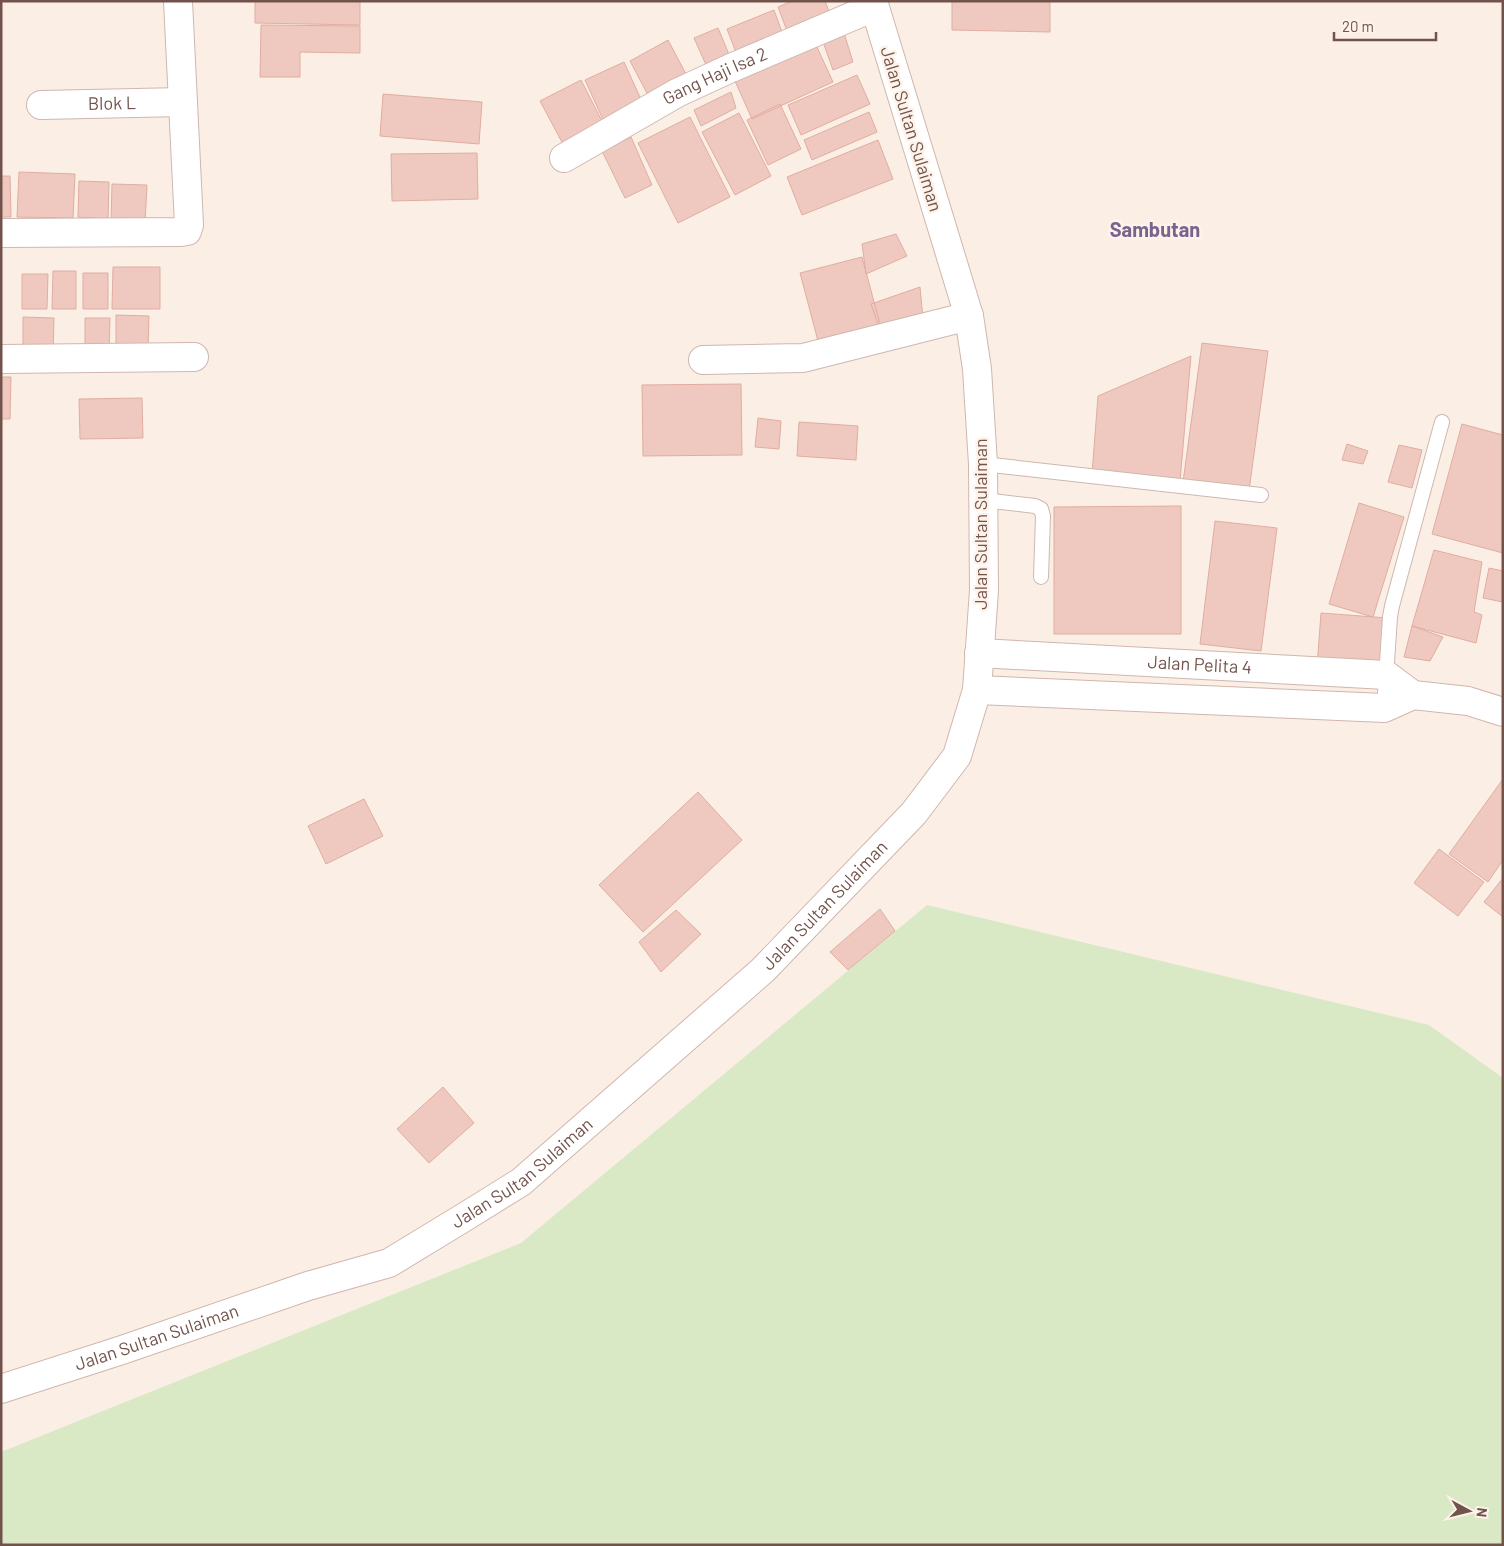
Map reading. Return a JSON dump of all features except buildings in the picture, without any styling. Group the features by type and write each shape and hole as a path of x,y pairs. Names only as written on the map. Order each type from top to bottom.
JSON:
{"street":[{"path":"1,233 181,232 187,230 189,225 178,1"},
{"name":"Gang Haji Isa 2","path":"564,158 676,93 873,4"},
{"name":"Jalan Sultan Sulaiman","path":"1,1389 122,1350 308,1286 389,1263 521,1182 763,970 914,814 957,756 976,690 984,590 983,464 977,369 969,316 873,4"},
{"name":"Blok L","path":"41,105 183,102"},
{"path":"703,360 803,358 969,316"},
{"path":"1,359 194,357"},
{"name":"Jalan Pelita 4","path":"980,653 1386,675"},
{"path":"1386,675 1413,695 1468,701 1503,712"},
{"name":"Jalan Pelita 4","path":"976,690 1384,708 1413,695"}],"lane":[{"path":"1384,708 1392,606 1442,422"},
{"path":"983,464 1261,495"},
{"path":"984,500 1035,506 1041,509 1043,516 1041,577"}],"green space":[{"path":"927,905 1429,1025 1503,1078 1503,1545 1,1545 1,1452 521,1243"}],"district":[{"name":"Sambutan","path":"1155,230"}]}
